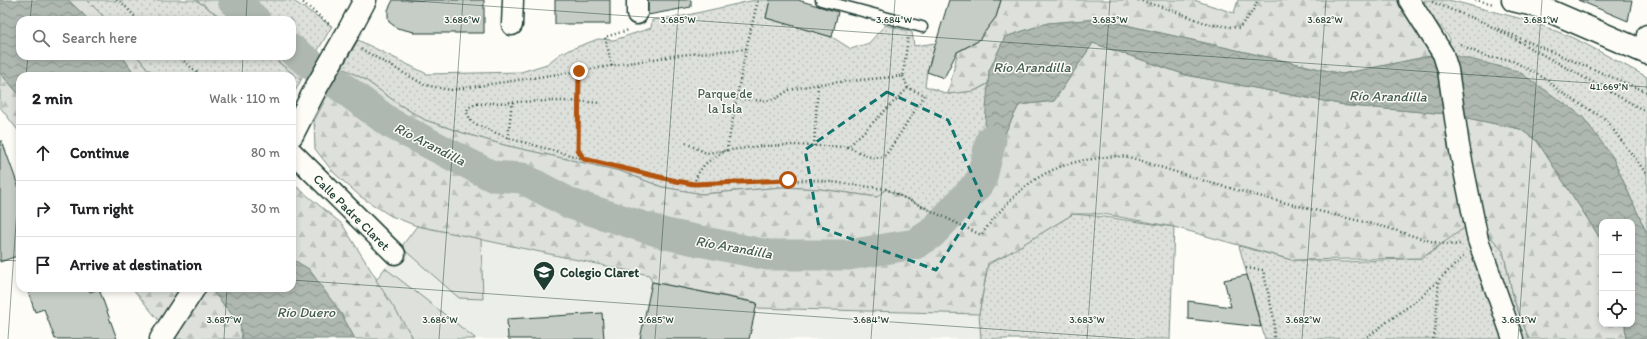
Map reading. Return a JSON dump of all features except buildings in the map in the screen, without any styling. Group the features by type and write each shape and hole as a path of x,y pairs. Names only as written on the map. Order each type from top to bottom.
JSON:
{"street":[{"path":"296,126 316,88 348,37 365,0"},
{"path":"512,25 513,0"},
{"path":"1419,0 1449,48 1448,70 1459,146 1480,246 1513,339"},
{"path":"1513,0 1539,3 1646,47"},
{"name":"Calle Padre Claret","path":"296,156 395,254"},
{"path":"164,335 191,292"}],"lane":[{"path":"821,0 922,27"}],"path":[{"path":"116,0 123,4 134,16"},
{"path":"300,0 348,37 425,85 446,90 612,66 680,54 746,49"},
{"path":"694,184 701,168 706,163 727,150 746,49 758,0"},
{"path":"1138,0 1172,10 1208,24 1239,28 1252,12 1258,0"},
{"path":"1419,0 1447,7 1647,92"},
{"path":"612,66 605,37 636,14"},
{"path":"686,143 706,152 762,146 814,146 848,147 873,158 886,155 925,95 908,88 903,76 909,23"},
{"path":"1485,23 1647,112"},
{"path":"1449,48 1486,57 1511,60 1548,80 1559,91 1605,119 1647,173"},
{"path":"183,60 196,72"},
{"path":"579,71 580,101 578,150 584,159"},
{"path":"704,96 772,100 789,90 818,84 903,76"},
{"path":"814,146 818,84"},
{"path":"848,147 908,88"},
{"path":"601,103 580,101 475,104 468,108 467,112 471,122 508,138 584,159 676,181 694,184 815,180 886,189 981,235 994,218 1029,183 1048,171 1074,161 1105,156 1128,157 1189,177 1268,199 1388,228 1436,242 1454,246 1480,246"},
{"path":"508,138 512,102"},
{"path":"1364,339 1421,297 1465,255 1480,246"},
{"path":"1246,268 1263,270 1274,319 1274,339"},
{"path":"1433,339 1435,332 1439,280"}],"highlighted area":[{"path":"887,92 948,120 982,197 936,270 819,227 805,150"}],"shaded area":[{"name":"Colegio Claret","path":"417,226 649,275 652,282 755,302 756,308 979,314 981,339 414,339 376,280"}],"green space":[{"path":"68,0 87,0 103,16 85,16"},
{"path":"87,0 196,0 219,16 103,16"},
{"path":"196,0 233,0 251,16 219,16"},
{"path":"233,0 292,0 332,26 310,64 296,53 296,16 251,16"},
{"name":"Parque de la Isla","path":"755,0 770,0 766,18 832,37 851,49 869,43 885,25 912,32 914,46 936,43 927,72 925,86 948,94 974,91 994,81 981,181 947,218 877,197 820,189 782,187 702,194 662,187 620,171 504,145 425,120 400,105 364,79 342,68 358,40 427,74 521,72 547,64 561,53 598,39 614,40 651,28 652,20 683,16"},
{"path":"1001,0 1194,0 1234,13 1238,0 1397,0 1445,53 1342,74 1099,19 1048,23 1005,37 989,71 989,83 974,91 948,94 958,50 960,51 978,41 996,17"},
{"path":"1424,0 1449,0 1530,21 1576,39 1647,77 1647,234 1612,156 1445,53 1450,39 1427,11"},
{"path":"1093,43 1186,75 1350,106 1448,114 1520,129 1537,141 1599,236 1599,327 1625,327 1626,339 1529,339 1514,300 1503,251 1473,217 1474,221 1422,258 1292,260 1174,227 1103,214 1073,214 1004,256 988,263 979,314 756,308 755,302 652,282 649,275 417,226 391,216 361,197 333,172 315,149 314,121 342,68 364,79 400,105 425,120 504,145 620,171 662,187 703,194 782,187 820,189 877,197 886,189 947,218 981,181 1019,105 1054,101"},
{"path":"296,53 310,64 301,80 296,76 296,72 291,72 276,60 296,60"},
{"path":"125,60 140,60 150,72 133,72"},
{"path":"140,60 276,60 291,72 150,72"},
{"path":"0,73 16,91 16,128 0,107"},
{"path":"296,76 301,80 296,89"},
{"path":"296,186 342,224 414,339 355,339 342,315 309,270 296,262"},
{"path":"1073,214 1174,227 1170,339 981,339 979,314 988,265"},
{"path":"1473,217 1503,251 1514,300 1529,339 1265,339 1239,246 1292,260 1345,262 1422,258 1436,249"},
{"path":"417,226 481,239 483,299 459,298 401,247"},
{"path":"385,268 475,339 414,339 376,280"},
{"path":"135,292 213,292 240,324 242,339 174,339"}],"water":[{"path":"0,0 68,0 85,16 16,16 16,60 125,60 133,72 16,72 16,91 0,73"},
{"name":"Río Arandilla","path":"1099,19 1342,74 1445,53 1518,71 1582,116 1612,156 1647,234 1647,339 1626,339 1625,327 1635,327 1635,219 1599,219 1599,236 1537,141 1520,129 1448,114 1350,106 1186,75 1093,43 1054,101 1019,105 981,181 968,195 984,137 989,71 1005,37 1048,23"},
{"name":"Río Duero","path":"296,261 309,269 342,315 355,339 242,339 240,324 213,292 296,292"}],"waterway":[{"name":"Río Arandilla","path":"233,0 251,16"},
{"name":"Río Arandilla","path":"296,53 390,123 492,176 522,178 571,204 666,234 768,255 848,255 915,244 931,234 981,181 991,140"}],"place":[{"name":"Colegio Claret","path":"544,292"}],"route":[{"path":"579,71 580,101 578,150 581,157 584,159 694,184 788,180"}]}
